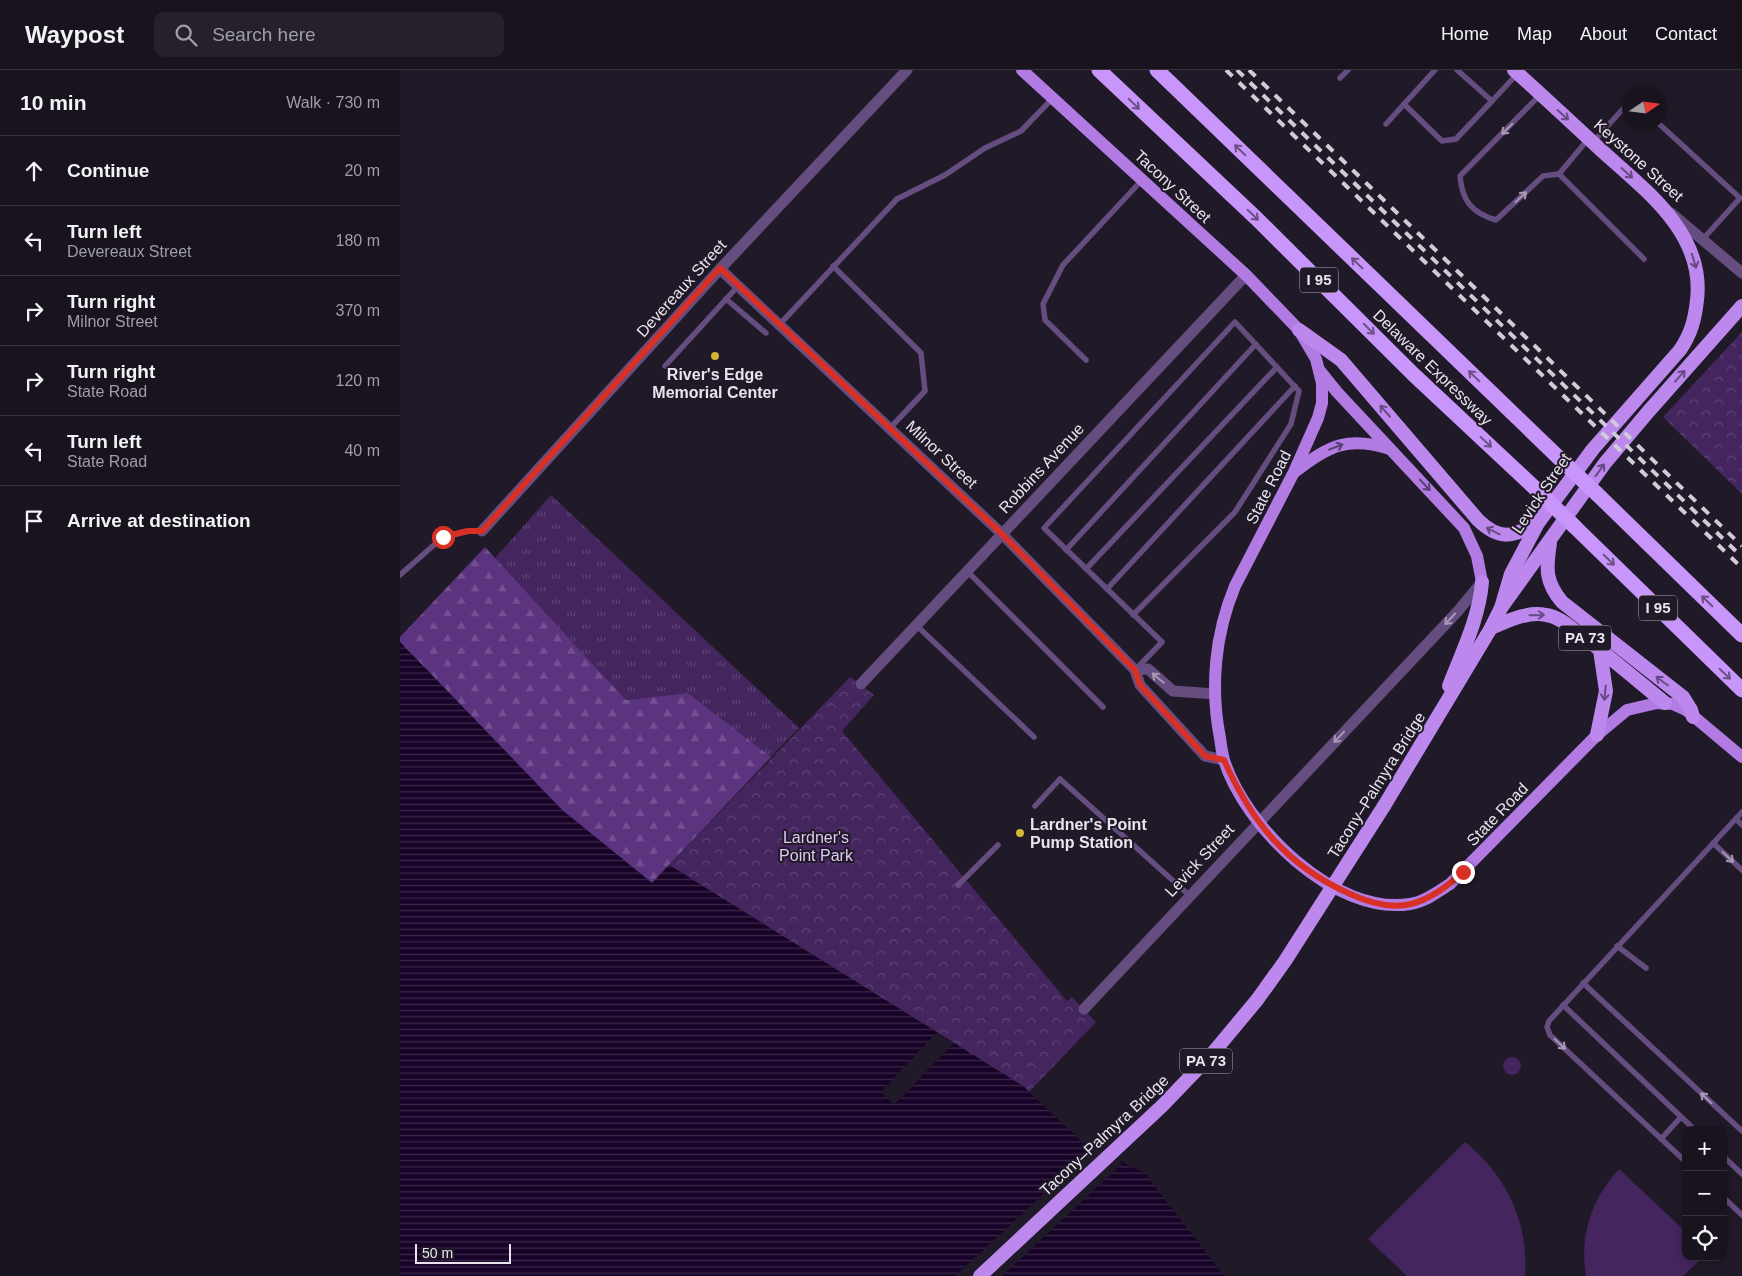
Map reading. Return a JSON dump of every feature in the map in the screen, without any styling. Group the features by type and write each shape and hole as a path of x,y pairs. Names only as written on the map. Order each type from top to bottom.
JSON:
{"highway":[{"name":"Delaware Expressway","path":"1099,70 1256,218 1413,374 1538,491 1742,690"},
{"name":"Delaware Expressway","path":"1157,70 1742,635"},
{"name":"Keystone Street","path":"1516,72 1661,204"},
{"name":"Levick Street","path":"1501,608 1511,574 1538,523 1592,449 1680,350 1691,332 1697,305 1698,276 1685,239 1661,204"},
{"name":"Levick Street","path":"1501,608 1605,463 1742,306"},
{"path":"1299,330 1341,360 1478,520 1488,529 1499,534 1509,535 1522,532 1538,523"},
{"path":"1551,537 1546,566 1551,587 1556,595 1562,602 1683,697 1693,717"},
{"name":"PA 73","path":"1434,724 1474,624 1480,604 1482,582"},
{"name":"Tacony–Palmyra Bridge","path":"980,1276 1162,1106 1212,1054 1257,1000 1285,961 1384,806 1491,628 1501,608"},
{"name":"PA 73","path":"1491,628 1532,614 1546,615 1560,620 1665,703"},
{"path":"1597,735 1606,691 1600,650"}],"main road":[{"name":"Tacony Street","path":"1022,70 1246,275 1299,330"},
{"name":"State Road","path":"1299,330 1311,348 1320,371 1322,392 1318,418 1294,472 1239,577 1228,603 1218,645 1215,694 1216,713 1224,760 1242,798 1258,822 1282,849 1304,868 1340,890 1358,898 1378,904 1411,904 1450,884 1617,716 1627,710 1648,704 1665,703"},
{"path":"1320,371 1337,392 1392,450"},
{"path":"1294,472 1313,458 1345,444 1366,442 1392,450"},
{"name":"PA 73","path":"1392,450 1464,528 1477,556 1482,582"},
{"name":"PA 73","path":"1665,703 1680,708 1693,717 1742,757"}],"street":[{"name":"Devereaux Street","path":"482,531 720,268 905,71"},
{"name":"Keystone Street","path":"1661,204 1742,273"},
{"name":"Milnor Street","path":"720,268 1002,534 1135,670 1140,685 1205,756 1224,760"},
{"name":"Robbins Avenue","path":"861,684 1246,275"},
{"name":"Levick Street","path":"1084,1009 1458,610 1482,582"},
{"name":"Milnor Street","path":"1135,670 1148,670 1173,691 1215,694"}],"lane":[{"path":"1340,78 1348,70"},
{"path":"1386,124 1435,70"},
{"path":"1457,70 1492,101"},
{"path":"1404,104 1442,142 1456,139 1516,72"},
{"path":"1541,94 1460,176 1461,189 1466,200 1474,210 1484,216 1496,220 1543,176 1559,174 1622,109"},
{"path":"780,324 897,198 945,175 985,148 1021,131 1053,98"},
{"path":"1666,130 1740,198 1703,240"},
{"path":"1559,174 1644,258"},
{"path":"1086,360 1045,320 1043,304 1063,265 1142,180"},
{"path":"833,266 921,353 925,391 890,428"},
{"path":"665,366 738,286"},
{"path":"726,298 766,333"},
{"path":"1133,615 1235,512 1292,424 1299,391 1235,322 1044,528 1133,615 1162,642 1135,670"},
{"path":"1066,550 1256,344"},
{"path":"1086,569 1277,367"},
{"path":"1107,589 1295,386"},
{"path":"400,575 443,537 468,531 482,531"},
{"path":"967,571 1103,707"},
{"path":"916,625 1034,736"},
{"path":"1036,806 1060,779 1190,896"},
{"path":"1682,1158 1550,1035 1547,1027 1549,1021 1563,1005 1742,812"},
{"path":"1736,819 1742,825"},
{"path":"1713,843 1742,870"},
{"path":"958,885 998,846"},
{"path":"1617,946 1646,968"},
{"path":"1583,983 1742,1131"},
{"path":"1563,1005 1691,1126"},
{"path":"1661,1139 1681,1116"},
{"path":"1727,1160 1742,1174"},
{"path":"1727,1201 1742,1215"}],"green space":[{"path":"1742,332 1742,494 1663,417"},
{"path":"551,495 799,728 771,757 688,693 626,700 495,558"},
{"path":"485,547 626,700 688,693 771,757 652,883 562,810 400,642 400,637"},
{"name":"Lardner's Point Park","path":"850,677 874,695 842,731 1067,1001 1072,997 1096,1022 1029,1092 1023,1086 669,865"},
{"path":"1512,1057 1518,1060 1521,1066 1518,1072 1512,1075 1506,1072 1503,1066 1506,1060"},
{"path":"1465,1142 1492,1169 1512,1201 1523,1237 1525,1276 1407,1276 1368,1239"},
{"path":"1619,1169 1682,1228 1682,1261 1699,1261 1683,1276 1586,1276 1584,1246 1586,1232 1595,1205"}],"shaded area":[{"path":"400,642 562,810 652,883 669,865 1023,1086 1082,1142 1145,1173 1224,1276 400,1276"}],"pier":[{"path":"937,1032 954,1043 894,1105 881,1092"},
{"path":"1095,1146 1113,1155 1122,1164 1002,1276 955,1276"}],"railway":[{"path":"1226,70 1742,568"},
{"path":"1237,70 1742,557"},
{"path":"1249,70 1742,546"}],"place":[{"name":"River's Edge Memorial Center","path":"715,356"},
{"name":"Lardner's Point Pump Station","path":"1020,833"}],"route":[{"path":"443,537 468,531 482,531 720,268 1002,534 1135,670 1140,685 1205,756 1224,760 1242,798 1258,822 1282,849 1304,868 1340,890 1378,904 1411,904 1422,900 1450,884 1463,872"}]}
